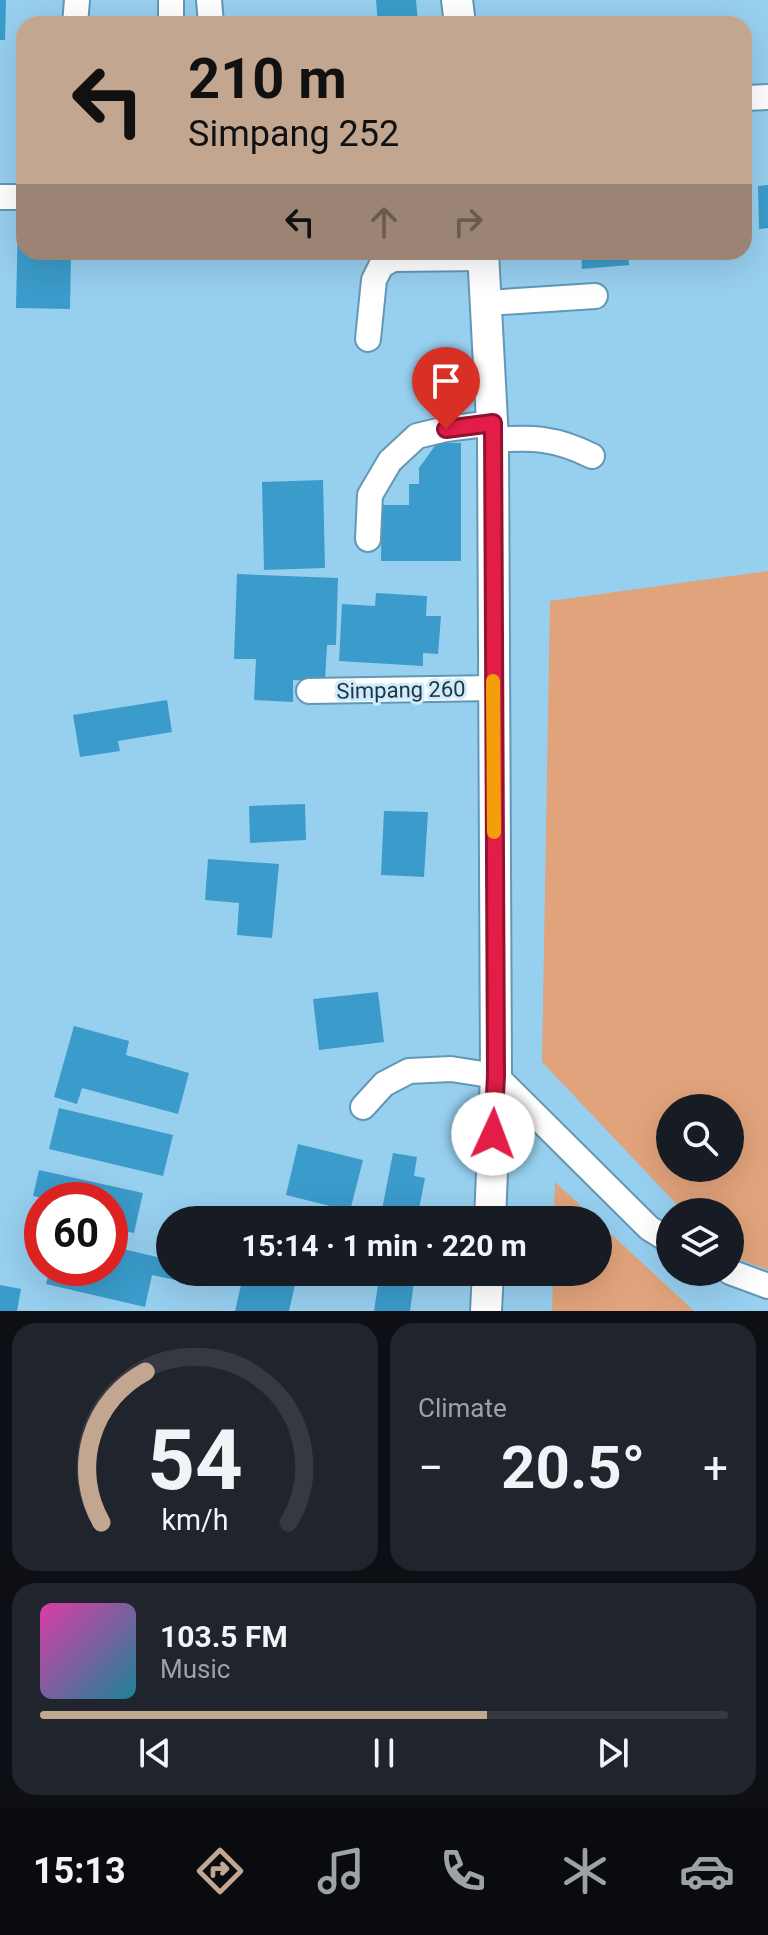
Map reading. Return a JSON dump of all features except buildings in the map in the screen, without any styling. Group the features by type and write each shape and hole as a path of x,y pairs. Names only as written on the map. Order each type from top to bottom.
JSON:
{"main road":[{"path":"484,260 493,432 496,1076 491,1206"},
{"path":"486,1311 487,1286"}],"street":[{"path":"368,339 374,280 381,266 391,260"},
{"path":"487,303 595,296"},
{"path":"368,539 370,495 390,461 417,436 446,429 493,432 565,443 592,456"},
{"name":"Simpang 260","path":"309,691 493,688"},
{"path":"363,1107 384,1084 409,1071 451,1069 496,1076 656,1232"},
{"path":"744,1277 768,1286"}],"shaded area":[{"path":"768,571 768,1270 744,1261 744,1198 671,1198 542,1062 550,601"},
{"path":"555,1182 581,1206 554,1206"},
{"path":"612,1235 656,1276 656,1286 667,1286 694,1311 552,1311 553,1286 612,1286"}],"slow traffic":[{"path":"493,681 494,832"}],"route":[{"path":"446,429 493,423 496,1076 493,1134"}]}
